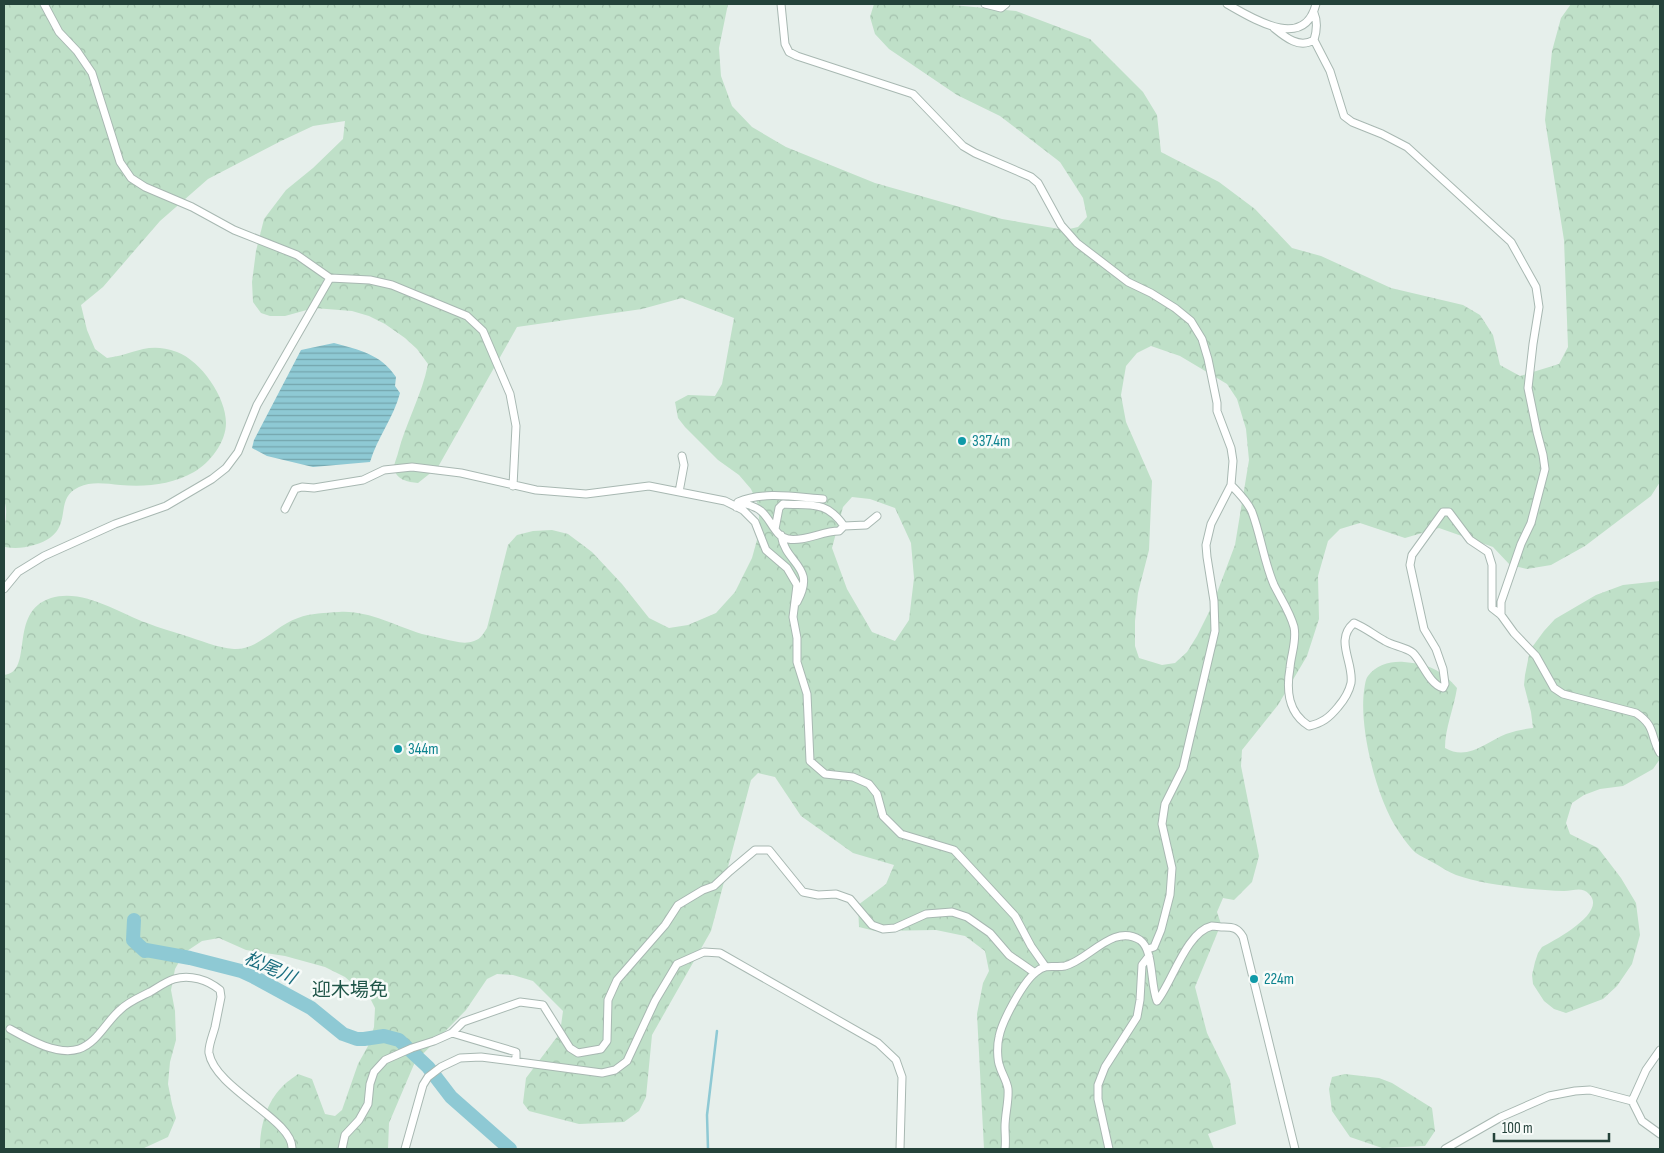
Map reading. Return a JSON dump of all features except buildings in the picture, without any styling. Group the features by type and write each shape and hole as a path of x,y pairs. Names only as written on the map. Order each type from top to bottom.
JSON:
{"street":[{"path":"44,4 59,32 77,51 92,73 120,162 131,178 145,187 192,207 234,230 297,255 330,278 370,280 392,285 467,316 483,331 510,394 516,426 513,486"},
{"path":"781,4 786,44 789,52 912,94 963,146 1031,177 1038,183 1061,225 1077,243 1128,282 1151,293 1191,321 1202,339 1208,359 1217,411 1231,448 1233,473 1231,485 1211,524 1206,545 1214,601 1215,631 1183,768 1165,804 1162,824 1172,868 1170,895 1161,930 1154,947 1148,953 1142,965 1138,1016 1105,1066 1098,1085 1098,1099 1109,1149"},
{"path":"985,4 1001,8 1006,4"},
{"path":"1227,4 1295,42 1309,43 1314,40"},
{"path":"1273,28 1296,28 1314,12 1316,4"},
{"path":"1314,12 1317,24 1314,40 1330,71 1344,116 1352,122 1407,147 1511,242 1536,287 1539,307 1528,388 1543,455 1544,469 1531,524 1521,544 1501,602 1502,615"},
{"path":"4,589 18,572 44,556 115,524 166,506 212,479 226,468 238,452 257,405 330,278"},
{"path":"679,492 684,466 682,456"},
{"path":"285,509 295,489 302,487 314,488 363,480 384,470 403,468 441,470 536,490 586,494 649,486 725,501 743,510 755,522 766,550 787,568 797,585 793,617 797,638 797,662 806,694 810,761 825,774 853,776 868,784 877,794 883,816 901,834 954,850 1015,916 1031,946 1045,966"},
{"path":"1231,485 1251,510 1274,586 1282,599 1293,626 1294,646 1288,685 1293,711 1300,720 1309,726 1328,719 1347,695 1351,674 1344,642 1348,629 1354,623 1364,627 1384,641 1412,653 1439,687 1443,688 1442,669 1436,649 1424,629 1410,565 1412,555 1443,512 1449,512 1470,540 1488,552 1492,565 1492,608 1502,615 1514,633 1536,656 1554,688 1563,694 1636,713 1644,718 1650,726 1660,753"},
{"path":"736,507 738,501 749,498 777,496 823,499"},
{"path":"736,507 743,503 761,511 775,529 788,539 803,539 829,531 839,531 844,526 866,525 877,516"},
{"path":"775,529 779,508 783,504 825,507 836,515 844,526"},
{"path":"781,535 782,544 798,564 804,576 803,591 794,607"},
{"path":"342,1149 346,1136 359,1120 368,1104 370,1084 374,1072 385,1060 434,1041 452,1032 463,1022 520,1002 535,1003 544,1005 570,1048 578,1053 602,1049 607,1041 608,1000 617,980 665,925 678,905 703,890 714,886 755,850 769,850 803,892 818,895 836,894 850,899 872,925 883,929 895,928 926,914 952,912 967,917 990,932 1009,955 1035,973"},
{"path":"1005,1149 1008,1088 999,1066 998,1038 1008,1013 1035,973 1045,966 1064,966 1080,960 1115,937 1132,936 1141,941 1148,953 1157,1001 1165,992 1172,972 1190,943 1211,926 1233,927 1239,930 1243,937 1268,1046 1295,1149"},
{"path":"405,1149 423,1085 428,1078 442,1067 460,1058 481,1057 602,1073 615,1070 627,1061 655,1001 677,964 704,952 720,953 878,1043 896,1060 902,1077 900,1149"},
{"path":"10,1029 36,1043 70,1051 79,1049 91,1043 120,1009 174,979 188,977 212,983 220,990 221,997 209,1051 212,1063 226,1082 265,1112 288,1136 292,1149"},
{"path":"452,1032 516,1052 516,1061"},
{"path":"1632,1101 1646,1070 1660,1050"},
{"path":"1445,1149 1501,1117 1550,1096 1590,1090 1632,1101 1642,1121 1660,1134"}],"green space":[{"path":"4,4 728,4 719,48 721,76 732,106 752,127 786,147 875,183 1002,219 1065,230 1078,227 1087,217 1083,198 1060,162 1000,116 957,95 889,49 875,34 870,17 874,4 942,4 1016,11 1090,39 1143,92 1157,115 1161,152 1219,182 1255,209 1292,248 1321,256 1391,288 1463,305 1480,315 1493,335 1500,365 1520,376 1559,364 1568,347 1564,240 1545,120 1552,51 1561,18 1571,4 1660,4 1660,482 1651,496 1585,546 1551,565 1527,569 1510,565 1493,547 1439,528 1405,538 1360,523 1340,529 1328,541 1318,576 1319,619 1307,656 1278,705 1242,750 1241,766 1259,856 1252,882 1234,900 1223,898 1217,912 1221,924 1195,987 1207,1033 1230,1080 1236,1124 1208,1134 1214,1149 984,1149 977,1014 983,983 989,971 985,951 965,936 936,930 875,931 859,927 858,905 886,884 894,865 853,853 801,816 775,777 758,773 751,780 711,931 652,1035 646,1097 639,1111 624,1122 579,1124 529,1111 523,1103 526,1078 560,1033 563,1011 533,981 513,975 497,974 487,979 466,1010 415,1062 389,1123 388,1149 260,1149 261,1132 272,1100 282,1087 298,1074 312,1079 325,1114 335,1116 342,1110 358,1064 368,1046 374,1027 375,1008 371,1000 345,977 325,967 285,956 246,950 219,938 202,941 184,953 175,969 171,990 175,1011 176,1040 170,1062 168,1084 176,1118 168,1137 142,1149 4,1149 4,675 13,671 18,664 29,616 38,605 51,598 76,596 100,603 156,626 215,645 234,649 251,646 290,621 303,616 339,612 360,613 425,635 466,643 480,638 487,628 508,545 517,535 533,531 552,530 568,534 592,552 622,584 649,618 669,628 688,625 716,613 735,592 752,558 760,529 758,505 751,489 739,475 718,460 685,427 678,418 675,402 688,395 715,396 722,384 734,318 682,298 642,309 517,327 438,467 418,483 400,478 395,472 395,463 405,430 422,387 428,364 417,349 385,324 369,316 352,311 314,308 285,316 270,316 261,313 253,302 252,282 256,251 264,219 286,190 313,168 343,139 345,121 313,126 208,179 160,221 103,287 81,305 87,330 95,349 107,358 148,348 166,349 186,357 203,372 217,391 222,402 226,423 220,444 211,458 194,472 176,480 158,484 139,486 94,483 79,487 66,500 56,532 48,539 27,547 5,547 6,506 4,500","holes":["1151,346 1180,356 1227,384 1237,399 1246,429 1249,460 1235,545 1212,606 1187,652 1175,663 1162,665 1139,658 1135,646 1138,593 1149,550 1152,481 1126,422 1121,395 1126,366 1137,353","852,497 870,499 895,508 911,543 914,578 909,620 895,641 872,632 847,589 832,548 843,507"]},
{"path":"1660,581 1660,759 1653,769 1623,786 1600,789 1584,795 1572,803 1566,823 1570,834 1598,848 1621,878 1636,903 1640,935 1632,964 1617,986 1603,999 1566,1013 1554,1009 1544,1001 1533,984 1532,975 1538,953 1542,947 1578,925 1592,909 1593,901 1589,894 1583,890 1564,891 1524,888 1467,879 1450,872 1414,851 1391,819 1371,764 1364,725 1365,683 1368,676 1375,669 1384,664 1394,662 1420,664 1440,672 1457,688 1446,733 1445,748 1461,752 1477,749 1506,734 1533,728 1524,685 1530,650 1555,619 1596,595 1623,585"},
{"path":"1345,1074 1379,1078 1392,1083 1432,1108 1435,1131 1425,1146 1382,1148 1350,1137 1332,1111 1329,1089 1332,1077"}],"water":[{"path":"334,343 369,354 384,363 396,377 395,386 400,393 394,411 370,462 313,467 267,456 252,448 254,440 301,350"}],"waterway":[{"name":"松尾川","path":"134,920 133,940 145,951 190,958 241,971 311,1008 343,1034 357,1039 384,1036 399,1040 428,1067 451,1097 510,1149"},
{"path":"708,1149 707,1115 717,1031"}],"place":[{"name":"337.4m","path":"962,441"},
{"name":"344m","path":"398,749"},
{"name":"224m","path":"1254,979"}],"district":[{"name":"迎木場免","path":"350,990"}]}
